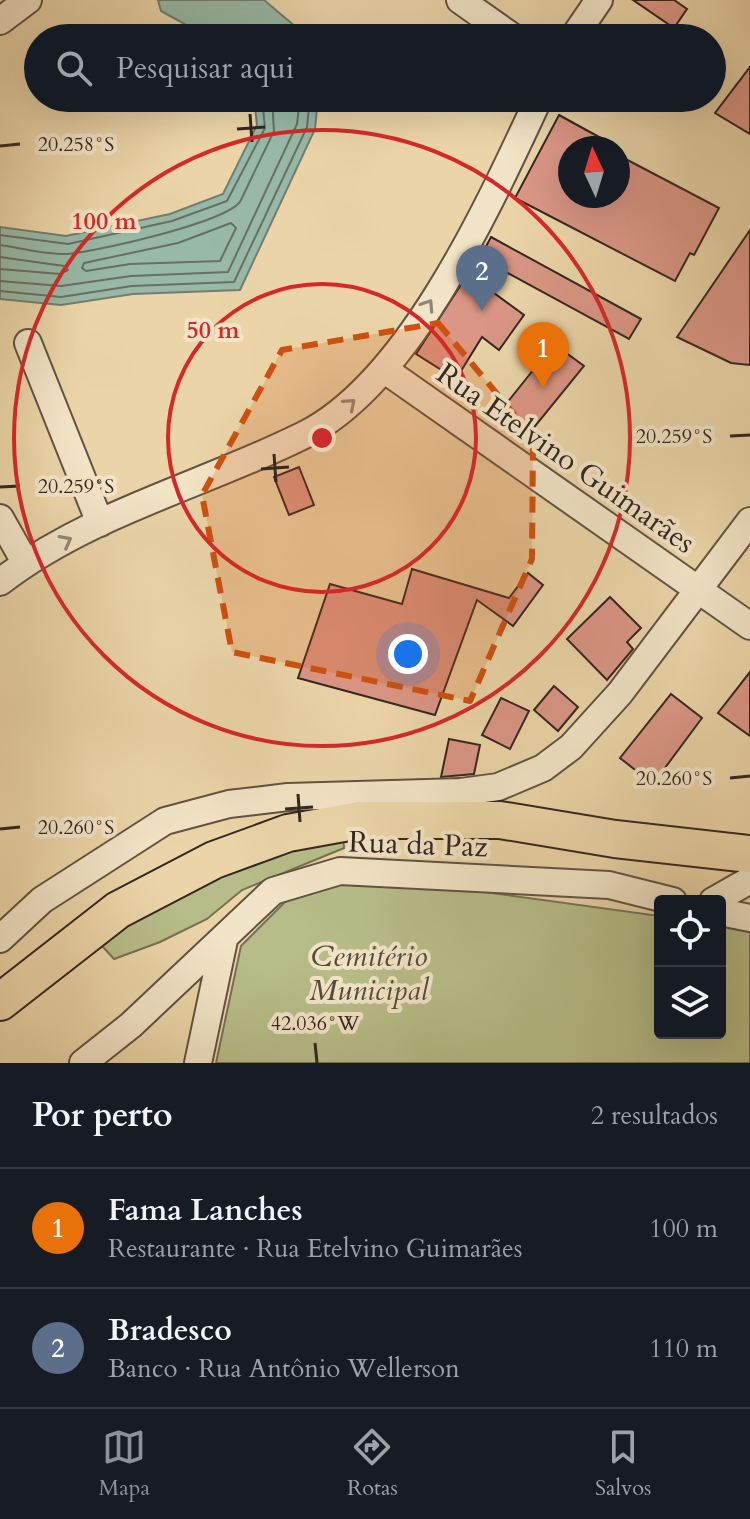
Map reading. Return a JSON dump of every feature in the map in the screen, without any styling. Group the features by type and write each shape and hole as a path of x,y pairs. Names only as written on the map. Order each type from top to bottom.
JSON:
{"highway":[{"path":"0,1002 118,910 214,860 366,806 500,820 615,839 750,854"}],"street":[{"path":"0,21 28,0"},
{"path":"460,0 494,24"},
{"path":"583,24 599,0"},
{"path":"0,582 25,562 100,523 306,434 346,409 385,370 455,263 532,112"},
{"path":"28,343 100,523"},
{"name":"Rua Etelvino Guimarães","path":"385,370 750,626"},
{"path":"0,518 25,562"},
{"path":"0,939 42,900 165,821 229,804 366,806 498,787 543,768 571,747 620,693 750,521"},
{"path":"609,885 615,839"},
{"name":"Rua da Paz","path":"83,1063 131,1025 273,891 340,871 609,885 654,896"},
{"path":"724,895 750,880"},
{"path":"726,913 750,918"},
{"path":"198,1063 224,940"}],"highlighted area":[{"path":"438,323 533,437 532,559 470,701 363,681 232,652 202,495 282,350"}],"green space":[{"path":"343,836 344,848 242,890 207,919 160,942 114,959 102,946 104,936 214,871"},
{"name":"Cemitério Municipal","path":"351,881 418,883 654,915 654,1039 726,1039 726,922 750,928 750,1063 216,1063 241,946 287,900"}],"water":[{"path":"158,0 264,0 292,24 185,24 161,11"},
{"path":"256,112 317,112 315,129 240,290 133,294 61,305 0,299 0,227 66,236 170,214 223,194 257,125"}],"building":[{"path":"633,0 674,0 687,9 677,24 668,24"},
{"path":"750,67 750,134 715,113 726,112 726,99"},
{"path":"559,115 597,136 558,136 558,208 630,208 630,161 719,208 694,255 690,253 675,281 515,198"},
{"path":"750,230 750,365 731,363 677,337"},
{"path":"491,237 641,319 629,339 480,258"},
{"path":"468,274 524,315 499,350 482,337 456,379 416,354"},
{"path":"554,344 584,366 532,430 502,409"},
{"path":"299,467 314,505 289,515 274,477"},
{"path":"412,569 509,598 528,573 543,585 513,626 477,600 435,715 298,678 330,584 402,604"},
{"path":"610,597 641,628 627,642 633,649 607,680 567,639"},
{"path":"750,672 750,736 718,713"},
{"path":"554,686 578,707 558,731 534,710"},
{"path":"671,694 702,718 653,784 620,758"},
{"path":"501,698 529,711 510,749 482,735"},
{"path":"449,739 480,745 474,774 441,777"}],"place":[{"name":"Bradesco","path":"482,311"},
{"name":"Fama Lanches","path":"543,388"}]}
